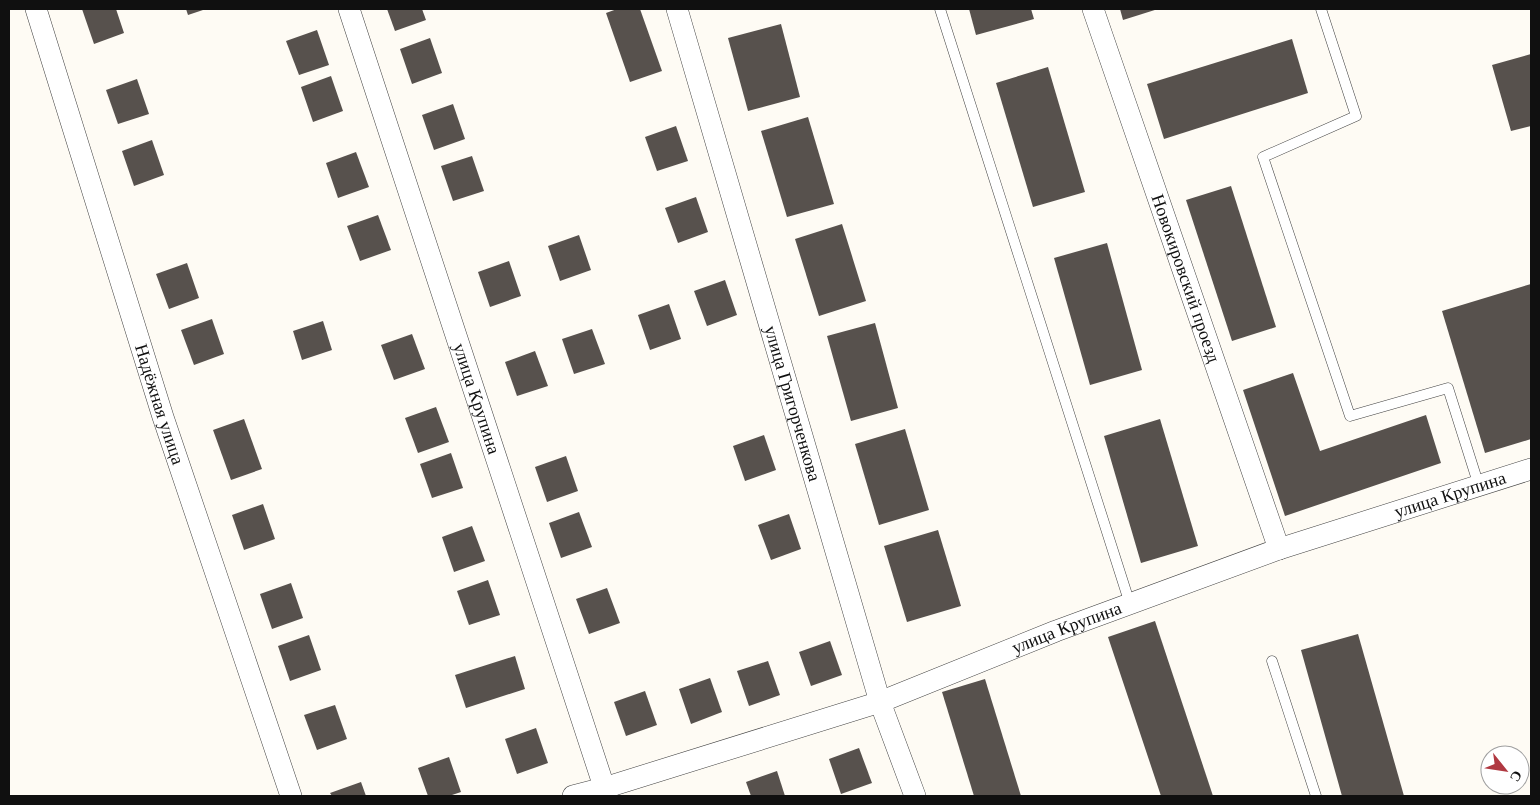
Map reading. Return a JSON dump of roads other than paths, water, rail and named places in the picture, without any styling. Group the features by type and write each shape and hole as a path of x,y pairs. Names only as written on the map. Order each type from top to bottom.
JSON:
{"street":[{"name":"Надёжная улица","path":"36,9 163,417 291,796"},
{"name":"улица Крупина","path":"349,9 605,792"},
{"name":"улица Григорченкова","path":"677,9 880,702 915,796"},
{"name":"Новокировский проезд","path":"1093,9 1279,549"},
{"name":"улица Крупина","path":"573,796 605,792 880,702 1056,631 1279,549 1531,469"}],"lane":[{"path":"940,9 1130,604"},
{"path":"1321,9 1356,116 1263,157 1266,167 1350,416 1448,388 1479,486"},
{"path":"1272,662 1316,796"}]}
